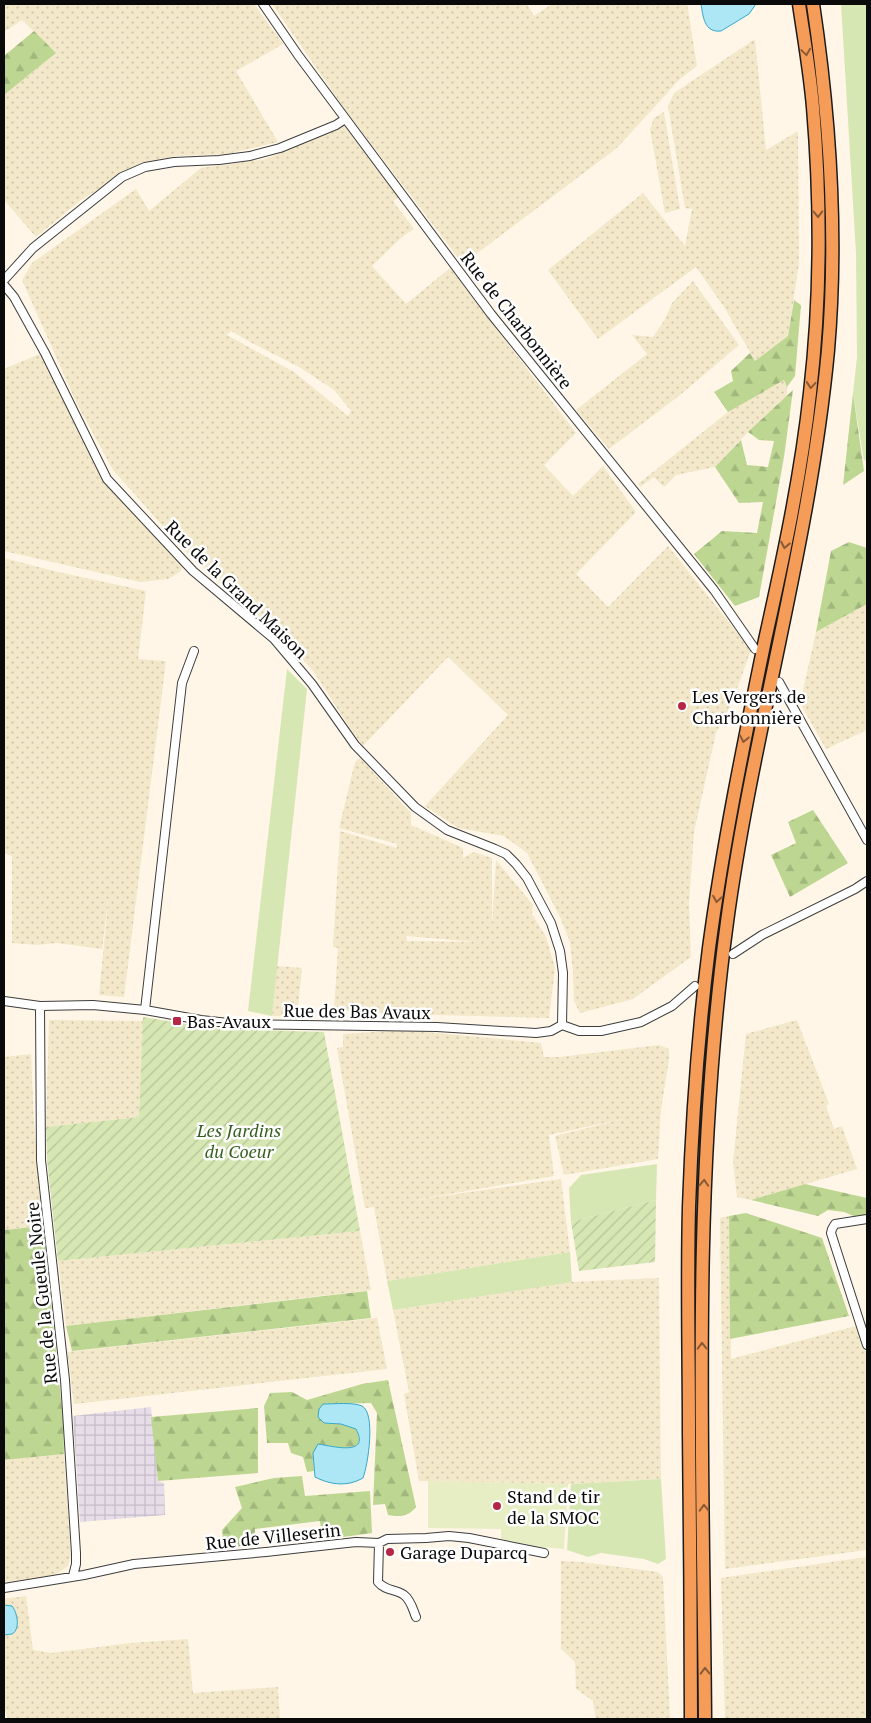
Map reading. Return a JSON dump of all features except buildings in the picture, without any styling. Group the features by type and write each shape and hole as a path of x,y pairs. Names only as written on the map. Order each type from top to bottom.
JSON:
{"highway":[{"path":"691,1719 689,1206 698,1055 710,946 722,864 744,743 801,459 816,337 819,256 818,183 813,104 799,4"},
{"path":"705,1719 702,1310 703,1210 709,1090 727,922 740,838 814,462 821,413 830,318 832,225 830,166 826,104 813,4"}],"street":[{"name":"Rue de Charbonnière","path":"263,4 345,119 491,314 714,590 755,649"},
{"path":"4,280 33,248 122,177 145,167 174,162 234,158 265,152 280,148 336,125 345,119"},
{"name":"Rue de la Grand Maison","path":"4,286 14,297 45,353 107,479 193,571 274,639 312,684 355,745 415,807 447,830 496,849 506,854 516,864 526,878 551,924 560,951 563,972 562,1025"},
{"path":"145,1010 182,683 194,651"},
{"path":"779,682 867,840"},
{"path":"732,954 762,935 855,889 867,881"},
{"path":"562,1025 579,1031 602,1031 640,1022 672,1006 695,986"},
{"name":"Rue des Bas Avaux","path":"4,1001 40,1006 93,1005 145,1010 201,1020 238,1024 437,1027 536,1032 551,1031 562,1025"},
{"name":"Rue de la Gueule Noire","path":"40,1006 41,1160 65,1380 76,1552 73,1576"},
{"path":"867,1219 835,1224 831,1233 867,1345"},
{"name":"Rue de Villeserin","path":"4,1588 141,1563 356,1542 379,1543 387,1539 449,1536 469,1538 544,1553"},
{"path":"379,1543 378,1582 381,1586 402,1594 407,1598 416,1617"}],"shaded area":[{"path":"4,4 254,4 283,44 236,71 278,142 227,154 176,156 142,162 81,200 36,237 4,200 4,95 56,53 22,20 4,32"},
{"path":"272,4 421,4 426,6 429,4 527,4 534,16 552,4 687,4 697,66 680,79 617,148 463,264 344,108"},
{"path":"755,39 766,150 798,131 799,263 788,336 755,361 724,307 696,267 598,339 548,270 643,193 685,246 692,209 685,208 668,106 674,93"},
{"path":"664,112 680,209 665,213 650,129 654,118"},
{"path":"343,124 399,197 393,201 414,229 402,237 372,266 406,304 450,268 576,433 544,465 573,496 603,466 636,512 576,574 608,607 668,546 751,650 732,703 716,733 694,832 689,904 691,957 633,999 580,1013 574,1001 570,942 560,917 527,853 504,836 458,828 425,806 508,715 448,657 363,746 314,672 284,639 184,550 113,470 77,404 22,280 32,263 136,189 149,211 201,168 266,159","holes":["231,331 299,367 334,390 351,411 348,416 294,372 227,335"]},
{"path":"693,281 739,345 680,395 609,449 576,410 647,354 632,335 653,337 665,319 672,303"},
{"path":"42,353 104,482 183,566 180,572 168,579 140,582 4,551 4,369"},
{"path":"784,379 787,387 787,396 748,432 715,467 676,475 664,487 654,477 640,487 638,484 728,412"},
{"path":"4,558 146,591 138,659 166,661 124,997 99,995 109,893 102,949 57,943 36,945 12,943 12,856 4,853"},
{"path":"867,604 867,730 826,749 800,703 816,632"},
{"path":"360,758 411,813 411,825 463,848 463,858 474,852 492,858 492,928 496,860 533,905 532,914 546,937 555,968 549,1018 401,1014 334,1010 338,948 333,947 340,831 397,848 397,844 339,828 355,762","holes":["406,936 477,942 407,941"]},
{"path":"277,966 302,968 297,1017 272,1016"},
{"path":"49,1020 143,1021 139,1117 46,1127"},
{"path":"797,1020 829,1104 826,1106 834,1129 842,1126 857,1169 751,1200 737,1197 733,1162 746,1034"},
{"path":"405,1030 541,1043 544,1057 560,1057 659,1045 669,1049 661,1110 658,1159 564,1175 555,1136 623,1119 549,1135 554,1176 415,1200 561,1179 570,1252 387,1281 374,1207 365,1208 337,1048 343,1047 343,1034"},
{"path":"31,1054 34,1122 43,1226 4,1230 4,1057"},
{"path":"729,1216 731,1359 856,1326 867,1355 867,1550 725,1569 720,1218"},
{"path":"360,1231 371,1290 66,1326 58,1261"},
{"path":"659,1278 661,1479 568,1484 419,1481 404,1394 409,1392 393,1310 569,1282"},
{"path":"377,1318 387,1369 74,1404 67,1352"},
{"path":"151,1407 158,1481 164,1483 165,1515 80,1522 73,1416"},
{"path":"64,1454 71,1555 68,1566 53,1576 4,1582 4,1460"},
{"path":"867,1557 867,1719 725,1719 721,1578"},
{"path":"561,1561 658,1572 663,1577 670,1719 596,1719 593,1701 576,1689 575,1662 561,1649"},
{"path":"26,1596 33,1650 51,1653 131,1643 188,1639 193,1693 278,1687 280,1719 8,1719 4,1708 4,1599"}],"green space":[{"path":"841,4 867,4 867,458 864,461 853,393 857,357 856,253"},
{"path":"34,31 56,53 4,95 4,56"},
{"path":"794,300 801,305 795,376 787,387 784,380 728,412 714,392 733,381 731,371 750,353 755,361 788,336"},
{"path":"793,390 784,457 759,597 735,606 694,554 722,531 757,533 763,502 739,503 715,467 741,440 747,465 768,467 774,441 759,440 748,432"},
{"path":"853,393 864,471 843,485"},
{"path":"849,542 867,548 867,604 816,632 831,551"},
{"path":"287,669 307,689 272,1016 248,1011"},
{"path":"813,810 848,863 790,897 771,855 796,843 788,822"},
{"name":"Les Jardins du Coeur","path":"143,1017 217,1029 324,1032 360,1231 58,1261 47,1160 46,1127 139,1117"},
{"path":"657,1164 656,1200 571,1222 569,1188 581,1175"},
{"path":"805,1184 867,1198 867,1214 856,1217 844,1212 828,1210 818,1216 751,1200"},
{"path":"656,1200 655,1262 579,1271 571,1222"},
{"path":"746,1213 822,1238 849,1316 730,1339 729,1216"},
{"path":"43,1226 63,1419 64,1454 4,1460 4,1230"},
{"path":"570,1252 572,1282 393,1310 387,1281"},
{"path":"367,1291 371,1318 72,1351 66,1326"},
{"path":"388,1380 416,1507 410,1513 400,1516 388,1515 385,1504 373,1505 377,1413 371,1403 323,1404 318,1416 324,1423 341,1424 356,1429 359,1438 358,1443 354,1447 348,1448 318,1444 313,1454 314,1471 307,1472 303,1457 291,1453 288,1443 267,1443 264,1406 270,1393 292,1392 307,1400 362,1384"},
{"path":"258,1408 258,1473 158,1481 151,1417"},
{"path":"302,1476 305,1496 370,1491 372,1533 322,1540 320,1521 255,1529 254,1544 245,1546 235,1546 223,1539 222,1530 242,1508 235,1487 274,1478"},
{"path":"661,1479 666,1559 658,1564 644,1559 601,1553 588,1557 567,1550 571,1484"},
{"name":"Stand de tir de la SMOC","path":"428,1481 568,1484 564,1549 521,1545 501,1539 501,1529 428,1528"}],"water":[{"path":"701,4 756,4 749,14 721,31 715,31 705,23"},
{"path":"323,1404 354,1404 362,1406 366,1411 369,1418 370,1440 363,1478 357,1481 339,1484 315,1477 313,1453 318,1444 348,1448 354,1447 358,1443 359,1438 356,1429 341,1424 324,1423 318,1417 319,1409"},
{"path":"4,1605 12,1606 17,1616 17,1625 15,1632 12,1634 4,1635"}],"place":[{"name":"Les Vergers de Charbonnière","path":"682,706"},
{"name":"Bas-Avaux","path":"177,1021"},
{"name":"Stand de tir de la SMOC","path":"497,1506"},
{"name":"Garage Duparcq","path":"390,1552"}]}
